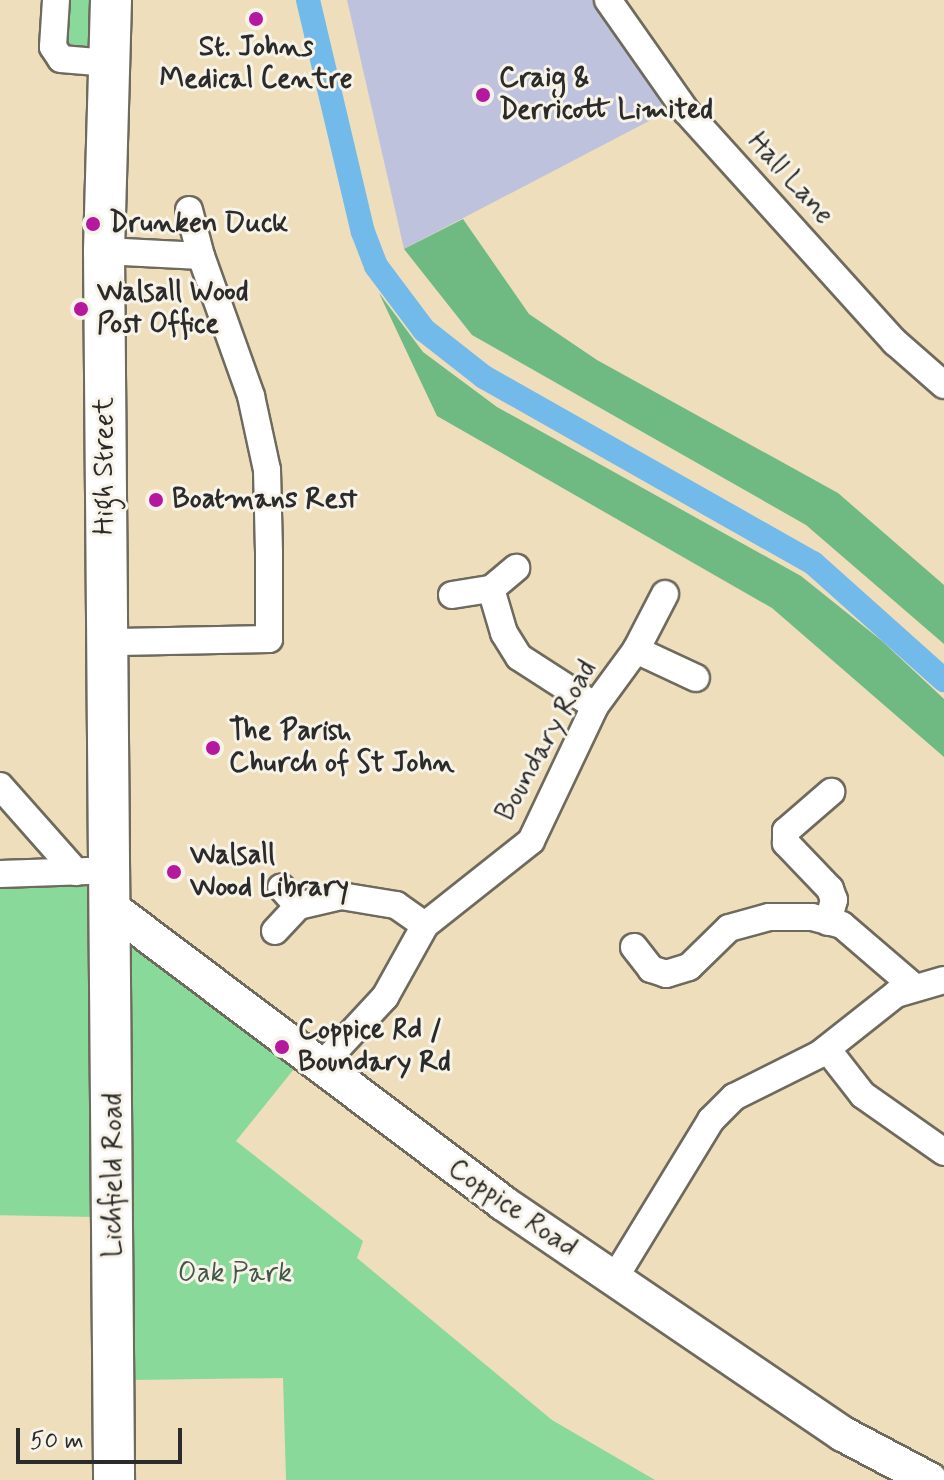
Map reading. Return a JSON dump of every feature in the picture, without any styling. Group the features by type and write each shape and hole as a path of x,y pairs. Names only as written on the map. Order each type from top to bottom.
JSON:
{"highway":[{"name":"High Street","path":"94,871 106,642 104,251 111,0"},
{"name":"Lichfield Road","path":"94,871 113,909 114,1480"}],"main road":[{"name":"Coppice Road","path":"113,909 319,1068 614,1279 843,1434 930,1480"}],"street":[{"path":"56,0 53,47 61,59 109,63"},
{"name":"Hall Lane","path":"608,0 686,111 895,342 944,385"},
{"path":"106,642 276,648 267,470 251,396 201,256 189,210"},
{"path":"104,251 201,256"},
{"path":"452,595 491,589 516,568"},
{"path":"491,589 504,633 519,657 595,706"},
{"name":"Boundary Road","path":"319,1068 385,997 425,925 531,841 595,706 636,650 665,594"},
{"name":"Boundary Road","path":"636,650 696,678"},
{"path":"0,786 94,871"},
{"path":"828,922 834,900 830,889 786,843 786,831 831,792"},
{"path":"0,874 94,871"},
{"path":"275,931 290,896 341,896 396,905 425,925"},
{"path":"634,947 651,969 666,974 689,967 729,928 769,917 828,922 842,925 914,987"},
{"path":"614,1279 711,1120 757,1082 827,1049 896,994 944,980"},
{"path":"827,1049 863,1095 944,1152"}],"shaded area":[{"path":"347,0 593,0 670,110 404,249"}],"green space":[{"path":"64,0 98,0 95,52 69,49 62,41"},
{"path":"463,219 529,314 597,360 838,493 944,585 944,644 806,525 472,335 404,249"},
{"path":"379,293 423,352 497,407 801,576 882,641 944,699 944,757 772,608 437,416"},
{"path":"0,884 101,886 95,1217 0,1215"},
{"name":"Oak Park","path":"124,927 294,1069 236,1141 363,1241 357,1258 552,1420 655,1480 286,1480 283,1378 133,1380"}],"waterway":[{"path":"308,0 363,232 376,266 424,330 484,377 813,563 944,680"}],"place":[{"name":"St. Johns Medical Centre","path":"256,19"},
{"name":"Craig & Derricott Limited","path":"483,95"},
{"name":"Drunken Duck","path":"93,224"},
{"name":"Walsall Wood Post Office","path":"81,309"},
{"name":"Boatmans Rest","path":"156,500"},
{"name":"The Parish Church of St John","path":"213,748"},
{"name":"Walsall Wood Library","path":"174,872"},
{"name":"Coppice Rd / Boundary Rd","path":"282,1047"}]}
